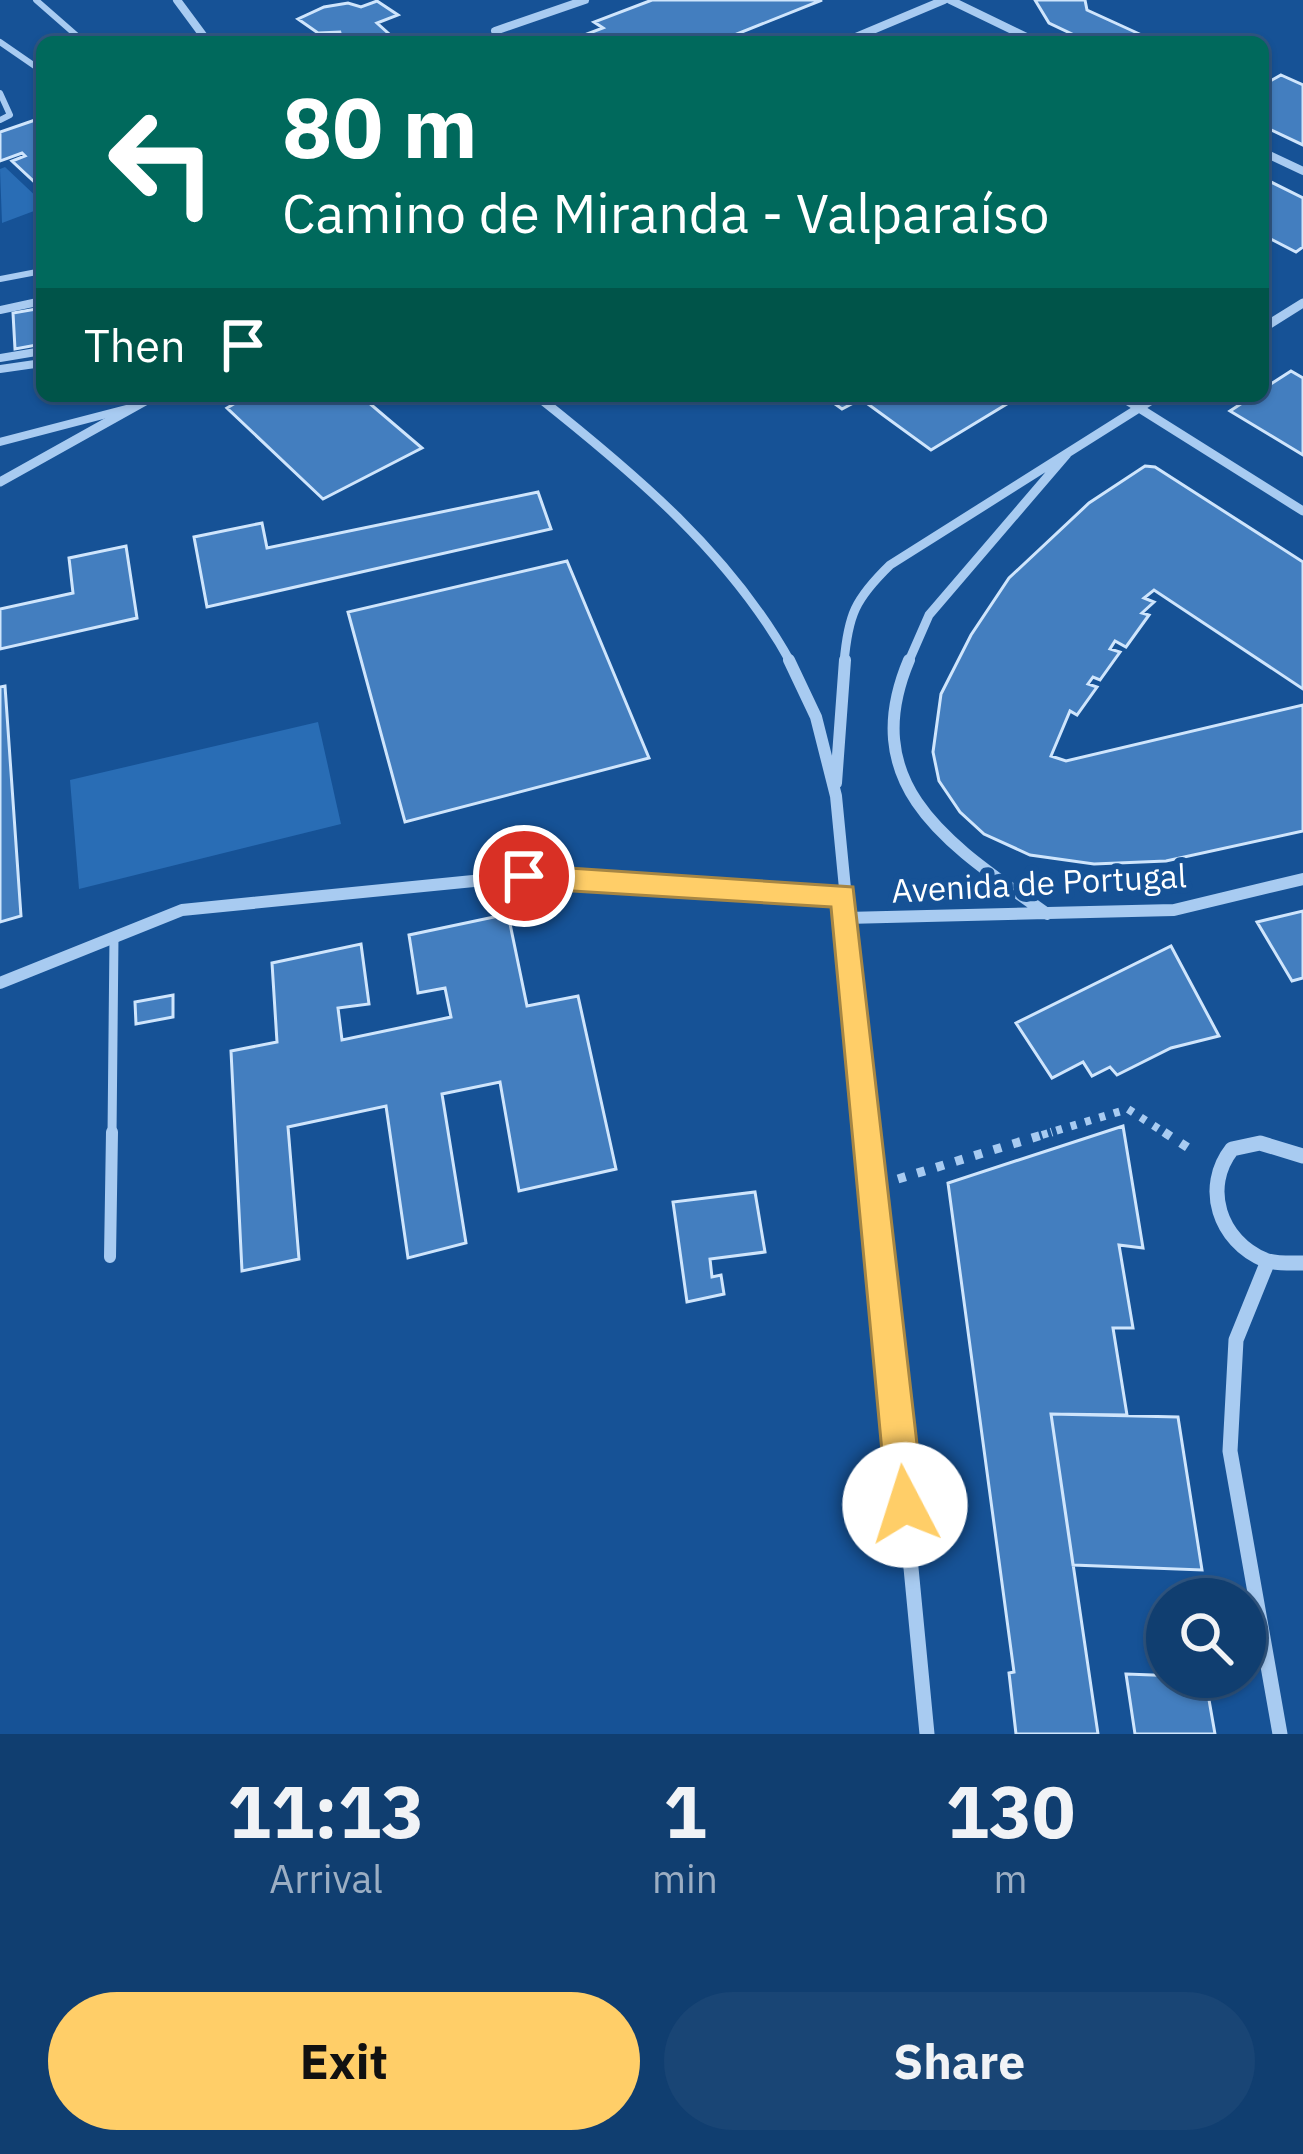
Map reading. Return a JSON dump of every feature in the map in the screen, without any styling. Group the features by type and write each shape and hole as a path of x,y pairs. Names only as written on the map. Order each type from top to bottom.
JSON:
{"street":[{"path":"177,0 204,36"},
{"path":"496,32 585,0"},
{"path":"859,36 947,0 1024,36"},
{"path":"996,36 1001,25"},
{"path":"1269,155 1303,171"},
{"path":"1269,324 1303,303"},
{"path":"0,482 143,402"},
{"path":"545,402 656,491 705,542 772,636 812,707 836,796"},
{"path":"1129,402 1303,511"},
{"path":"927,1734 836,796 847,626 860,594 890,565 1150,402"},
{"path":"1047,914 944,840 912,796 898,757 895,694 929,615 1067,454"},
{"path":"0,983 182,910 524,876 844,896"},
{"name":"Avenida de Portugal","path":"846,918 1174,910 1303,879"},
{"path":"1303,1156 1274,1143 1245,1143 1223,1155 1212,1178 1213,1203 1223,1226 1242,1246 1268,1261 1303,1263"},
{"path":"1268,1261 1236,1340 1230,1451 1280,1734"}],"lane":[{"path":"36,0 77,36"},
{"path":"0,42 36,66"},
{"path":"0,93 10,115 0,119"},
{"path":"0,279 36,273"},
{"path":"0,310 36,303"},
{"path":"0,358 36,352"},
{"path":"0,369 36,364"},
{"path":"0,442 135,406"},
{"path":"110,1257 114,937"}],"path":[{"path":"875,1185 1128,1109 1217,1167"}],"shaded area":[{"path":"5,167 36,196 36,210 2,223 0,169"},
{"path":"318,722 341,824 79,889 70,780"}],"building":[{"path":"652,0 822,0 732,36 582,36 603,28 594,22"},
{"path":"1035,0 1085,0 1087,10 1144,36 1076,36 1049,23"},
{"path":"377,1 398,15 377,23 391,36 332,36 341,32 318,33 298,19 324,7 348,3 361,7"},
{"path":"1281,75 1303,85 1303,145 1269,129 1269,82"},
{"path":"36,120 36,183 12,161 25,156 22,153 0,161 0,132"},
{"path":"1269,181 1303,198 1303,247 1296,252 1269,238"},
{"path":"36,309 36,345 15,349 13,313"},
{"path":"1291,371 1303,378 1303,455 1230,411 1244,402 1269,402 1269,385"},
{"path":"237,402 368,402 422,448 323,499 227,408"},
{"path":"865,402 1010,402 931,450"},
{"path":"1145,466 1155,467 1303,562 1303,689 1154,590 1144,598 1154,602 1142,613 1149,615 1126,647 1115,641 1110,649 1120,652 1100,680 1093,677 1088,684 1097,687 1077,715 1070,711 1051,756 1066,761 1303,705 1303,831 1166,861 1094,864 1030,855 984,834 960,812 939,781 933,752 941,694 971,635 1009,578 1089,503"},
{"path":"538,492 551,529 207,607 194,537 262,523 267,548"},
{"path":"126,546 137,618 0,649 0,609 73,593 69,558"},
{"path":"567,561 649,758 405,822 348,612"},
{"path":"5,686 21,916 0,922 0,687"},
{"path":"1303,911 1303,978 1292,981 1257,922"},
{"path":"508,914 527,1006 578,996 616,1169 519,1191 500,1082 442,1094 466,1243 408,1258 386,1106 288,1127 299,1259 242,1271 231,1051 277,1042 272,963 361,944 369,1004 338,1008 342,1040 451,1017 445,988 418,993 409,935"},
{"path":"1171,946 1219,1036 1171,1048 1117,1075 1110,1067 1092,1076 1083,1062 1052,1078 1016,1023"},
{"path":"173,995 173,1017 136,1024 135,1002"},
{"path":"1123,1126 1143,1248 1119,1245 1133,1328 1113,1328 1127,1415 1051,1414 1098,1734 1016,1734 1009,1673 1014,1672 948,1183"},
{"path":"755,1192 765,1252 710,1259 712,1277 721,1275 724,1294 687,1302 673,1202"},
{"path":"1051,1414 1178,1417 1202,1570 1073,1565"},
{"path":"1126,1674 1146,1675 1146,1698 1209,1698 1215,1734 1135,1734"}],"route":[{"path":"524,876 844,896 905,1505"}]}
